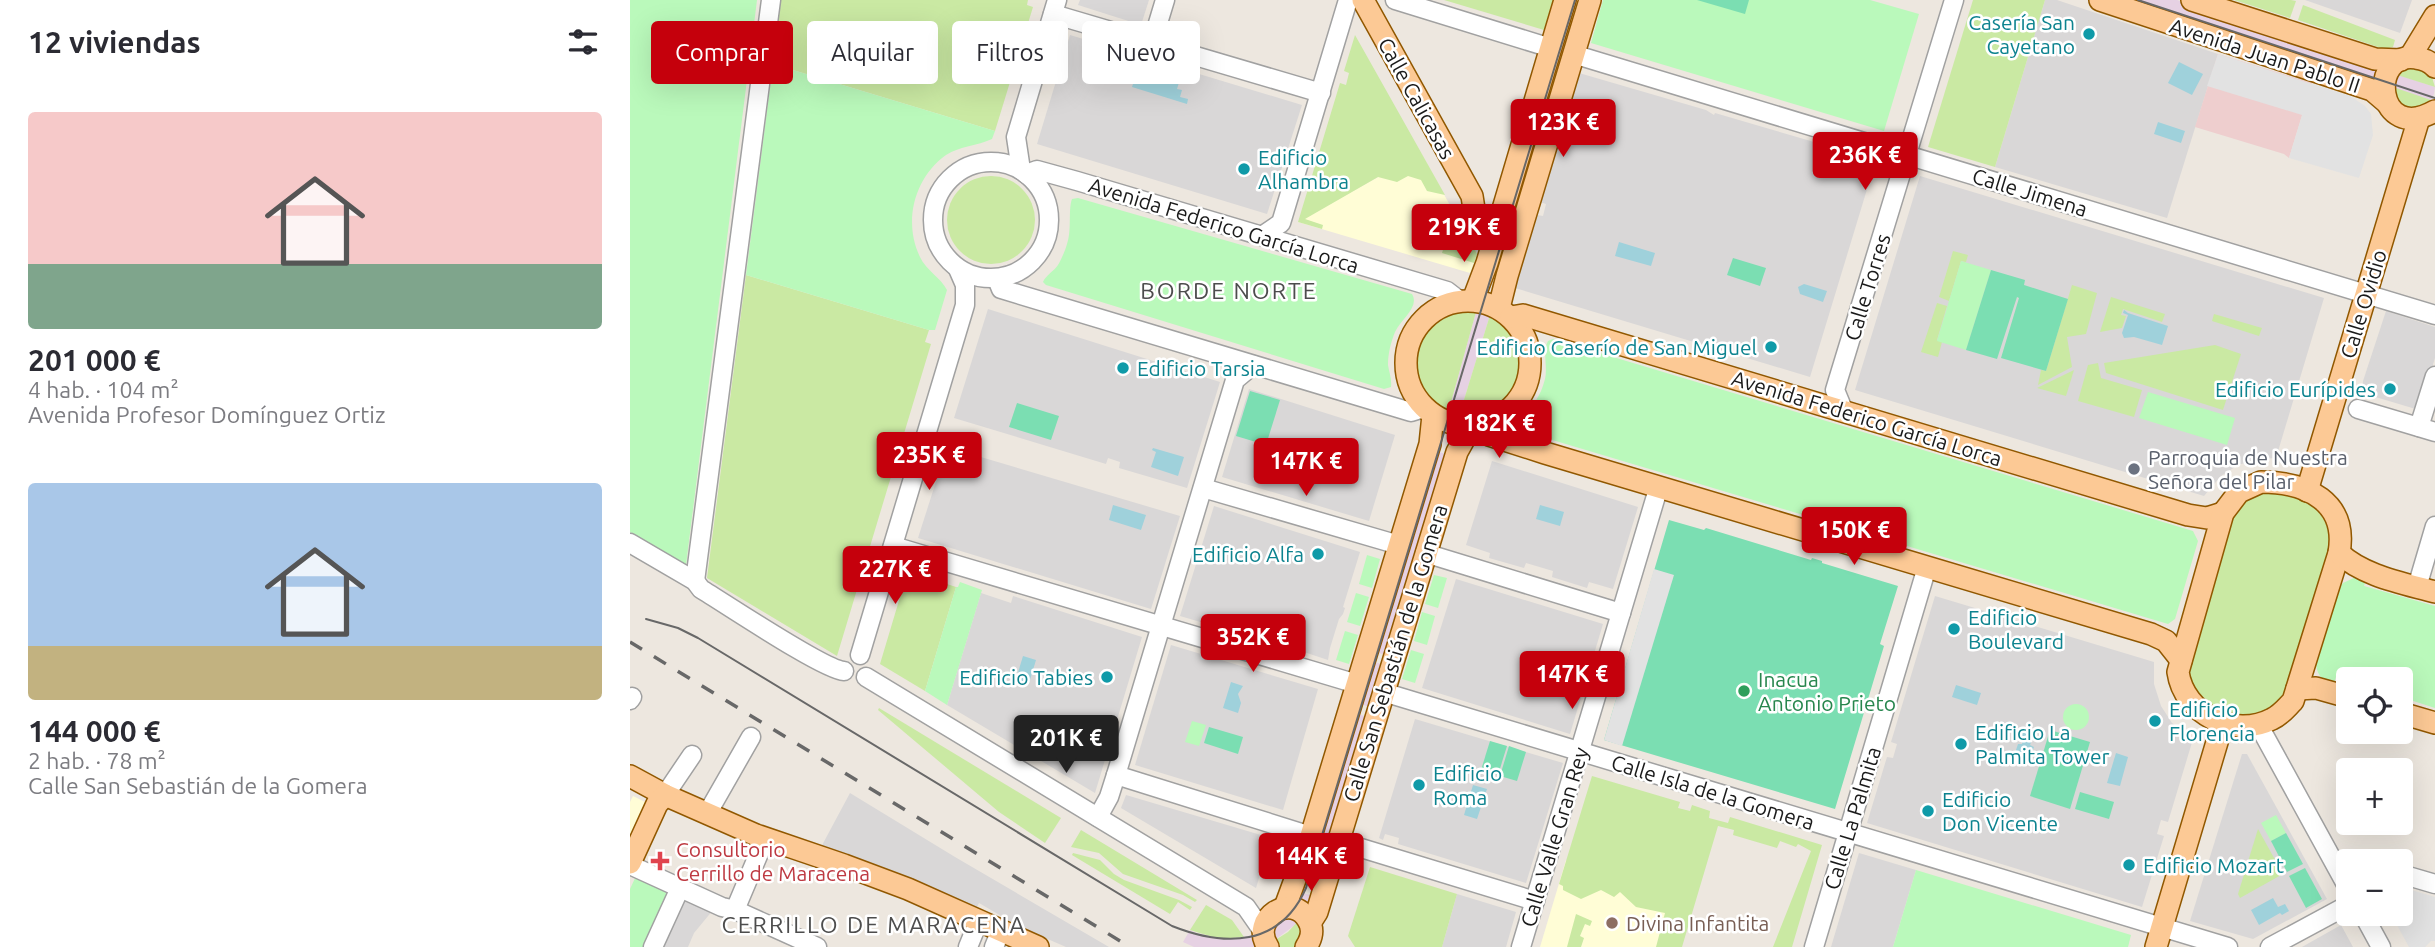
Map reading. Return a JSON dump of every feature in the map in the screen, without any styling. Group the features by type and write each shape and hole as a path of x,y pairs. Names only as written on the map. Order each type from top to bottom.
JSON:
{"main road":[{"path":"1466,300 1493,241 1565,0"},
{"path":"1505,313 1573,54 1590,0"},
{"name":"Avenida Juan Pablo II","path":"2100,0 2372,90 2400,116 2431,113"},
{"name":"Avenida Juan Pablo II","path":"2192,0 2375,60 2406,59 2434,65"},
{"name":"Calle Calicasas","path":"1366,10 1472,196 1474,209 1493,241"},
{"path":"2386,102 2383,89 2389,70 2406,59 2435,18"},
{"path":"2434,65 2435,18"},
{"name":"Calle Ovidio","path":"2307,491 2367,295 2431,113"},
{"path":"1472,196 1489,206 1502,209"},
{"path":"1466,300 1505,313 1522,331 1529,348 1531,366 1521,397 1506,413 1476,425 1455,425 1429,412 1414,395 1407,378 1405,357 1411,337 1423,320 1439,307 1466,300"},
{"name":"Avenida Federico García Lorca","path":"1505,313 1524,315 2189,515 2207,518 2222,513"},
{"name":"Calle San Sebastián de la Gomera","path":"1265,938 1268,917 1282,908 1311,836 1430,444 1429,412"},
{"path":"1476,425 1489,435 2151,634 2166,641 2180,660"},
{"name":"Calle San Sebastián de la Gomera","path":"1309,933 1457,452 1476,425"},
{"path":"2261,482 2274,482 2307,491 2319,496 2334,513 2342,536 2293,701 2283,712 2258,724 2243,726 2206,717 2185,696 2178,673 2222,513 2239,492 2261,482"},
{"path":"2339,553 2348,561 2372,573 2426,589"},
{"path":"2297,689 2316,688 2336,694"},
{"path":"2413,717 2435,723"},
{"path":"2159,937 2223,722"},
{"path":"630,776 664,795 765,839 844,865 979,920 998,939 1038,947"},
{"path":"630,864 657,804 664,795"},
{"path":"1282,908 1301,912 1309,933 1326,947"}],"street":[{"path":"695,581 771,0"},
{"path":"1159,21 1165,0"},
{"name":"Calle Torres","path":"1844,412 1835,390 1943,0"},
{"name":"Calle Torres","path":"1810,401 1820,395 1829,378 1954,0"},
{"path":"1262,236 1281,223 1344,25 1366,10 1397,3 1551,48"},
{"path":"1024,172 1016,137 1055,7 1093,21"},
{"path":"1344,25 1366,10"},
{"name":"Calle Jimena","path":"1573,54 2435,315"},
{"path":"1200,57 1321,93"},
{"path":"988,162 1016,137"},
{"path":"988,162 999,162 1024,172 1038,185 1046,201 1049,219 1047,237 1039,254 1026,267 1012,275 995,279 970,275 958,269 944,257 935,240 932,221 935,202 943,186 971,165 988,162"},
{"name":"Avenida Federico García Lorca","path":"1024,172 1037,170 1447,291 1466,300"},
{"path":"1281,223 1290,244"},
{"path":"860,655 965,305 965,285 958,269"},
{"path":"965,305 995,279"},
{"path":"995,279 1001,289 1411,412 1429,412"},
{"path":"1227,356 1235,380"},
{"path":"1098,817 1109,797 1116,775 1235,380 1253,365"},
{"path":"2358,409 2427,430 2435,376"},
{"name":"Calle Valle Gran Rey","path":"1521,947 1659,486"},
{"path":"1203,488 1399,545"},
{"path":"2426,589 2435,526"},
{"path":"630,542 695,581 701,589 823,663 844,671 851,680 866,677 870,666 867,659 860,655 848,659 844,671"},
{"path":"893,546 1357,684"},
{"path":"1426,553 1621,613"},
{"name":"Calle La Palmita","path":"1814,947 1927,567"},
{"path":"866,677 1246,907 1265,938"},
{"name":"Calle Isla de la Gomera","path":"1383,692 1848,833 2159,937 2228,947"},
{"path":"2258,724 2336,850"},
{"path":"707,814 751,737"},
{"path":"664,795 692,755"},
{"path":"1116,775 1311,836"},
{"path":"735,910 765,839"},
{"path":"1338,841 1535,901"},
{"path":"630,864 817,947"},
{"path":"2413,878 2435,884"},
{"path":"653,947 680,888"},
{"path":"1246,907 1282,908"},
{"path":"2270,947 2336,911"},
{"path":"968,947 979,920"},
{"path":"2369,926 2381,947"}],"shaded area":[{"path":"1080,0 1149,0 1142,21 1128,21 1078,5"},
{"path":"2045,0 2057,0 2218,54 2167,218 1995,167"},
{"path":"2121,0 2177,0 2435,87 2434,94 2431,100"},
{"path":"2305,0 2412,0 2400,33"},
{"path":"1070,35 1082,39 1082,84 1200,84 1200,74 1302,105 1267,214 1037,144 1055,84 1068,84"},
{"path":"2218,54 2312,83 2289,158 2284,154 2195,127"},
{"path":"2218,54 2350,96 2365,106 2371,114 2373,135 2359,178 2289,158 2302,115 2207,86"},
{"path":"1579,73 1706,110 1714,115 1715,113 1814,142 1875,163 1810,377 1515,288 1537,215 1543,216 1546,204 1540,202"},
{"path":"1421,153 1477,254 1470,273 1298,222"},
{"path":"1920,176 2324,298 2276,458 2238,465 2221,476 2204,496 1855,390"},
{"path":"988,309 1220,382 1187,488 1119,468 1120,462 1108,458 1106,464 954,418"},
{"path":"2386,311 2435,327 2435,358 2419,410 2362,393 2363,381"},
{"path":"1476,312 1490,315 1459,416 1448,413"},
{"path":"1249,389 1395,435 1369,521 1222,477"},
{"path":"947,447 1180,516 1151,609 918,538"},
{"path":"1433,450 1449,455 1389,656 1372,651"},
{"path":"1492,461 1638,507 1613,589 1589,582 1587,588 1552,577 1553,571 1526,563 1524,568 1489,558 1490,553 1466,545"},
{"path":"1214,506 1360,552 1328,660 1280,644 1274,639 1247,631 1241,634 1180,616"},
{"path":"1654,569 1674,575 1622,746 1604,740"},
{"path":"1456,579 1603,624 1570,734 1422,688"},
{"path":"981,593 1011,603 1013,596 1142,637 1095,793 947,705"},
{"path":"1935,596 2154,662 2154,684 2161,706 2172,723 2193,739 2168,822 2161,820 2157,834 2164,836 2142,907 1867,823 1887,757 1893,758 1897,744 1891,742"},
{"path":"1171,645 1318,689 1283,810 1135,765"},
{"path":"1370,661 1386,665 1373,708 1357,703"},
{"path":"1354,713 1371,718 1319,886 1301,881"},
{"path":"1415,719 1563,763 1526,883 1398,844 1399,838 1385,834 1383,840 1379,838"},
{"path":"2242,754 2247,754 2327,899 2253,939 2190,921"},
{"path":"850,793 1109,947 1066,947 1020,927 979,903 976,909 820,849"},
{"path":"1126,795 1271,838 1256,888 1121,808"},
{"path":"633,796 649,804 630,846 630,802"},
{"path":"1859,853 1916,870 1893,947 1831,947"},
{"name":"Divina Infantita","path":"1566,860 1685,896 1669,947 1540,947"},
{"path":"2413,890 2435,897 2435,941 2425,947 2409,947 2398,926 2413,926"},
{"path":"1297,891 1316,897 1295,925 1261,947 1194,947 1183,942 1190,930 1198,934 1237,939 1255,934"},
{"path":"1457,894 1516,912 1506,947 1442,947"},
{"path":"681,895 713,910 694,933 688,947 657,947"},
{"path":"2342,926 2353,947 2302,947"}],"green space":[{"path":"630,0 757,0 754,21 651,21 651,84 746,84 686,565 630,532"},
{"path":"780,0 1028,0 1027,5 1033,7 1029,21 952,21 952,84 1009,84 995,131 839,84 938,84 938,21 807,21 807,74 793,70 793,21 778,21"},
{"path":"1444,0 1553,0 1544,30"},
{"path":"1603,0 1870,0 1919,14 1884,131 1591,43"},
{"path":"1697,0 1749,0 1745,14"},
{"path":"1973,0 2045,0 1995,167 1928,147"},
{"path":"2234,0 2291,0 2296,1 2290,18"},
{"path":"2303,5 2395,40 2393,47 2384,49 2298,20"},
{"path":"1355,35 1445,195 1427,191 1421,180 1408,176 1397,182 1378,177 1305,219 1323,225 1322,229 1298,222 1340,83 1346,85 1349,73 1344,71"},
{"path":"2413,65 2431,74 2435,87 2394,74"},
{"path":"793,70 807,74 807,84 839,84 995,131 992,139 946,155 926,176 919,188 912,215 915,244 923,262 947,290 935,330 746,275 770,84 793,84"},
{"path":"2390,86 2431,100 2419,109 2399,105"},
{"path":"991,176 1008,180 1022,189 1031,203 1035,220 1031,237 1022,251 1008,260 991,264 974,260 960,251 951,237 947,220 951,203 960,189 974,180"},
{"path":"1078,198 1412,294 1414,304 1395,332 1390,348 1388,365 1391,387 1384,389 1046,285 1044,280 1058,265 1065,250 1072,199"},
{"path":"1446,240 1474,248 1477,254 1474,263 1442,253"},
{"path":"1953,251 1968,255 1966,262 1961,261 1949,301 1939,297"},
{"path":"1733,258 1766,268 1760,286 1727,275"},
{"path":"1961,261 1991,270 1966,350 1937,341"},
{"path":"1991,270 2025,280 2024,285 2068,299 2046,371 2001,358 2019,298 2017,297 1997,359 1966,350"},
{"path":"746,275 929,330 925,342 931,344 837,656 707,578"},
{"path":"2072,285 2097,293 2086,334 2067,337 2072,367 2038,385 2041,370 2046,371"},
{"path":"2111,297 2165,314 2162,322 2123,309 2121,315 2126,316 2122,328 2100,332"},
{"path":"1937,303 1947,306 1937,340 1942,342 1938,357 1921,352"},
{"path":"1466,311 1476,312 1448,413 1431,402 1421,387 1416,372 1416,356 1422,340 1432,327 1447,317"},
{"path":"2214,314 2262,328 2259,336 2212,321"},
{"path":"1490,315 1507,328 1517,344 1521,362 1518,379 1511,395 1498,407 1480,415 1459,416"},
{"path":"1553,339 2193,531 2198,541 2175,619 2168,624 1519,430 1517,427 1543,387 1546,345"},
{"path":"2215,345 2241,354 2223,410 2106,373 2104,363"},
{"path":"2098,363 2101,378 2142,390 2134,417 2078,401 2088,365"},
{"path":"2074,370 2066,396 2037,388"},
{"path":"1250,391 1280,400 1266,445 1236,436"},
{"path":"2148,392 2235,418 2227,445 2139,418"},
{"path":"1017,403 1059,416 1051,440 1009,427"},
{"path":"2266,492 2290,496 2311,505 2325,521 2330,545 2286,689 2268,709 2243,716 2217,710 2205,704 2195,694 2187,673 2232,517 2246,500"},
{"name":"Inacua Antonio Prieto","path":"1669,520 1704,530 1706,528 1811,560 1812,558 1898,586 1880,644 1884,646 1835,809 1604,740"},
{"path":"1367,555 1380,559 1372,588 1359,584"},
{"path":"909,567 945,577 944,583 956,587 925,691 880,664"},
{"path":"1434,575 1447,578 1438,608 1425,604"},
{"path":"2358,576 2367,576 2364,586 2435,606 2435,708 2413,701 2413,667 2336,667 2333,686 2319,675 2316,665 2318,649 2338,589 2343,583"},
{"path":"960,582 982,590 947,705 925,691 956,587"},
{"path":"1356,593 1369,597 1360,626 1347,622"},
{"path":"1422,612 1435,616 1427,645 1414,641"},
{"path":"1345,631 1358,635 1349,664 1336,660"},
{"path":"1411,650 1424,654 1415,683 1402,679"},
{"path":"2076,704 2085,708 2089,717 2085,726 2076,730 2067,726 2063,717 2067,708"},
{"path":"879,708 1061,818 1045,843 999,812 878,710"},
{"path":"1192,721 1206,725 1199,746 1185,742"},
{"path":"1209,727 1243,737 1238,754 1204,743"},
{"path":"2050,730 2090,742 2070,809 2030,796"},
{"path":"1490,741 1507,746 1498,775 1481,770"},
{"path":"1509,746 1526,752 1517,781 1500,776"},
{"path":"1592,776 1680,802 1678,808 1690,811 1692,805 1710,811 1709,818 1728,823 1730,817 1822,845 1792,947 1773,947 1811,851 1798,844 1796,847 1780,841 1777,848 1733,835 1734,830 1718,826 1682,947 1656,947 1665,913 1636,907 1620,892 1614,897 1601,890 1581,899 1563,890 1563,886 1559,884"},
{"path":"2080,792 2114,802 2109,819 2075,809"},
{"path":"2276,815 2286,833 2271,841 2261,823"},
{"path":"2258,829 2283,874 2240,898 2238,894"},
{"path":"1081,830 1197,900 1195,902 1183,895 1123,874 1099,853 1071,847"},
{"path":"2286,833 2303,864 2287,872 2271,841"},
{"path":"1073,853 1100,860 1124,880 1192,907 1190,910 1178,902 1170,914 1072,855"},
{"path":"1370,867 1457,894 1442,947 1355,947 1348,936"},
{"path":"2305,868 2322,899 2306,908 2289,876"},
{"path":"1916,870 2131,935 2128,947 1893,947"},
{"path":"637,874 675,892 649,947 630,947 630,889"},
{"path":"1206,905 1232,920 1244,937 1219,939 1190,930"},
{"path":"1576,914 1592,921 1590,926 1585,924 1580,936 1584,938 1581,947 1567,947"},
{"path":"1300,919 1304,925 1297,947 1277,947 1272,942 1288,932"}],"water":[{"path":"2179,62 2203,74 2192,95 2168,83"},
{"path":"1133,84 1178,84 1177,89 1182,90 1180,97 1188,99 1187,104 1132,87"},
{"path":"2158,122 2185,131 2181,143 2154,134"},
{"path":"1619,242 1655,253 1651,266 1615,256"},
{"path":"1804,284 1827,291 1823,302 1800,294 1798,287"},
{"path":"2124,310 2168,326 2162,345 2134,337 2124,338 2122,333 2128,315 2123,313"},
{"path":"1153,448 1184,457 1178,476 1151,467 1156,452"},
{"path":"1113,505 1146,515 1141,530 1109,520"},
{"path":"1540,505 1564,512 1560,526 1536,519"},
{"path":"1023,656 1036,660 1029,683 1016,679"},
{"path":"1231,682 1243,686 1238,694 1241,703 1238,713 1223,708"},
{"path":"1956,685 1981,693 1977,705 1952,697"},
{"path":"2024,729 2035,732 2030,745 2034,747 2032,752 2027,751 2024,759 2013,759 2018,744 2022,744"},
{"path":"2116,753 2128,757 2120,786 2107,783"},
{"path":"1473,785 1487,789 1477,819 1464,815"},
{"path":"2273,898 2278,907 2285,904 2289,911 2259,925 2251,910"}],"tram line":[{"path":"646,619 678,628 698,638 1172,926 1192,933 1231,939 1249,937 1282,922 1306,888 1575,0"},
{"path":"2138,0 2435,98"}],"railway":[{"path":"630,642 1130,947"}],"place":[{"name":"Casería San Cayetano","path":"2089,34"},
{"name":"Edificio Alhambra","path":"1244,169"},
{"name":"Edificio Caserío de San Miguel","path":"1771,347"},
{"name":"Edificio Tarsia","path":"1123,368"},
{"name":"Edificio Eurípides","path":"2390,389"},
{"name":"Parroquia de Nuestra Señora del Pilar","path":"2134,469"},
{"name":"Edificio Alfa","path":"1318,554"},
{"name":"Edificio Boulevard","path":"1954,629"},
{"name":"Edificio Tabies","path":"1107,677"},
{"name":"Inacua Antonio Prieto","path":"1744,691"},
{"name":"Edificio Florencia","path":"2155,721"},
{"name":"Edificio La Palmita Tower","path":"1961,744"},
{"name":"Edificio Roma","path":"1419,785"},
{"name":"Edificio Don Vicente","path":"1928,811"},
{"name":"Consultorio Cerrillo de Maracena","path":"660,861"},
{"name":"Edificio Mozart","path":"2129,865"},
{"name":"Divina Infantita","path":"1612,923"}],"district":[{"name":"BORDE NORTE","path":"1229,290"},
{"name":"CERRILLO DE MARACENA","path":"874,924"}]}
